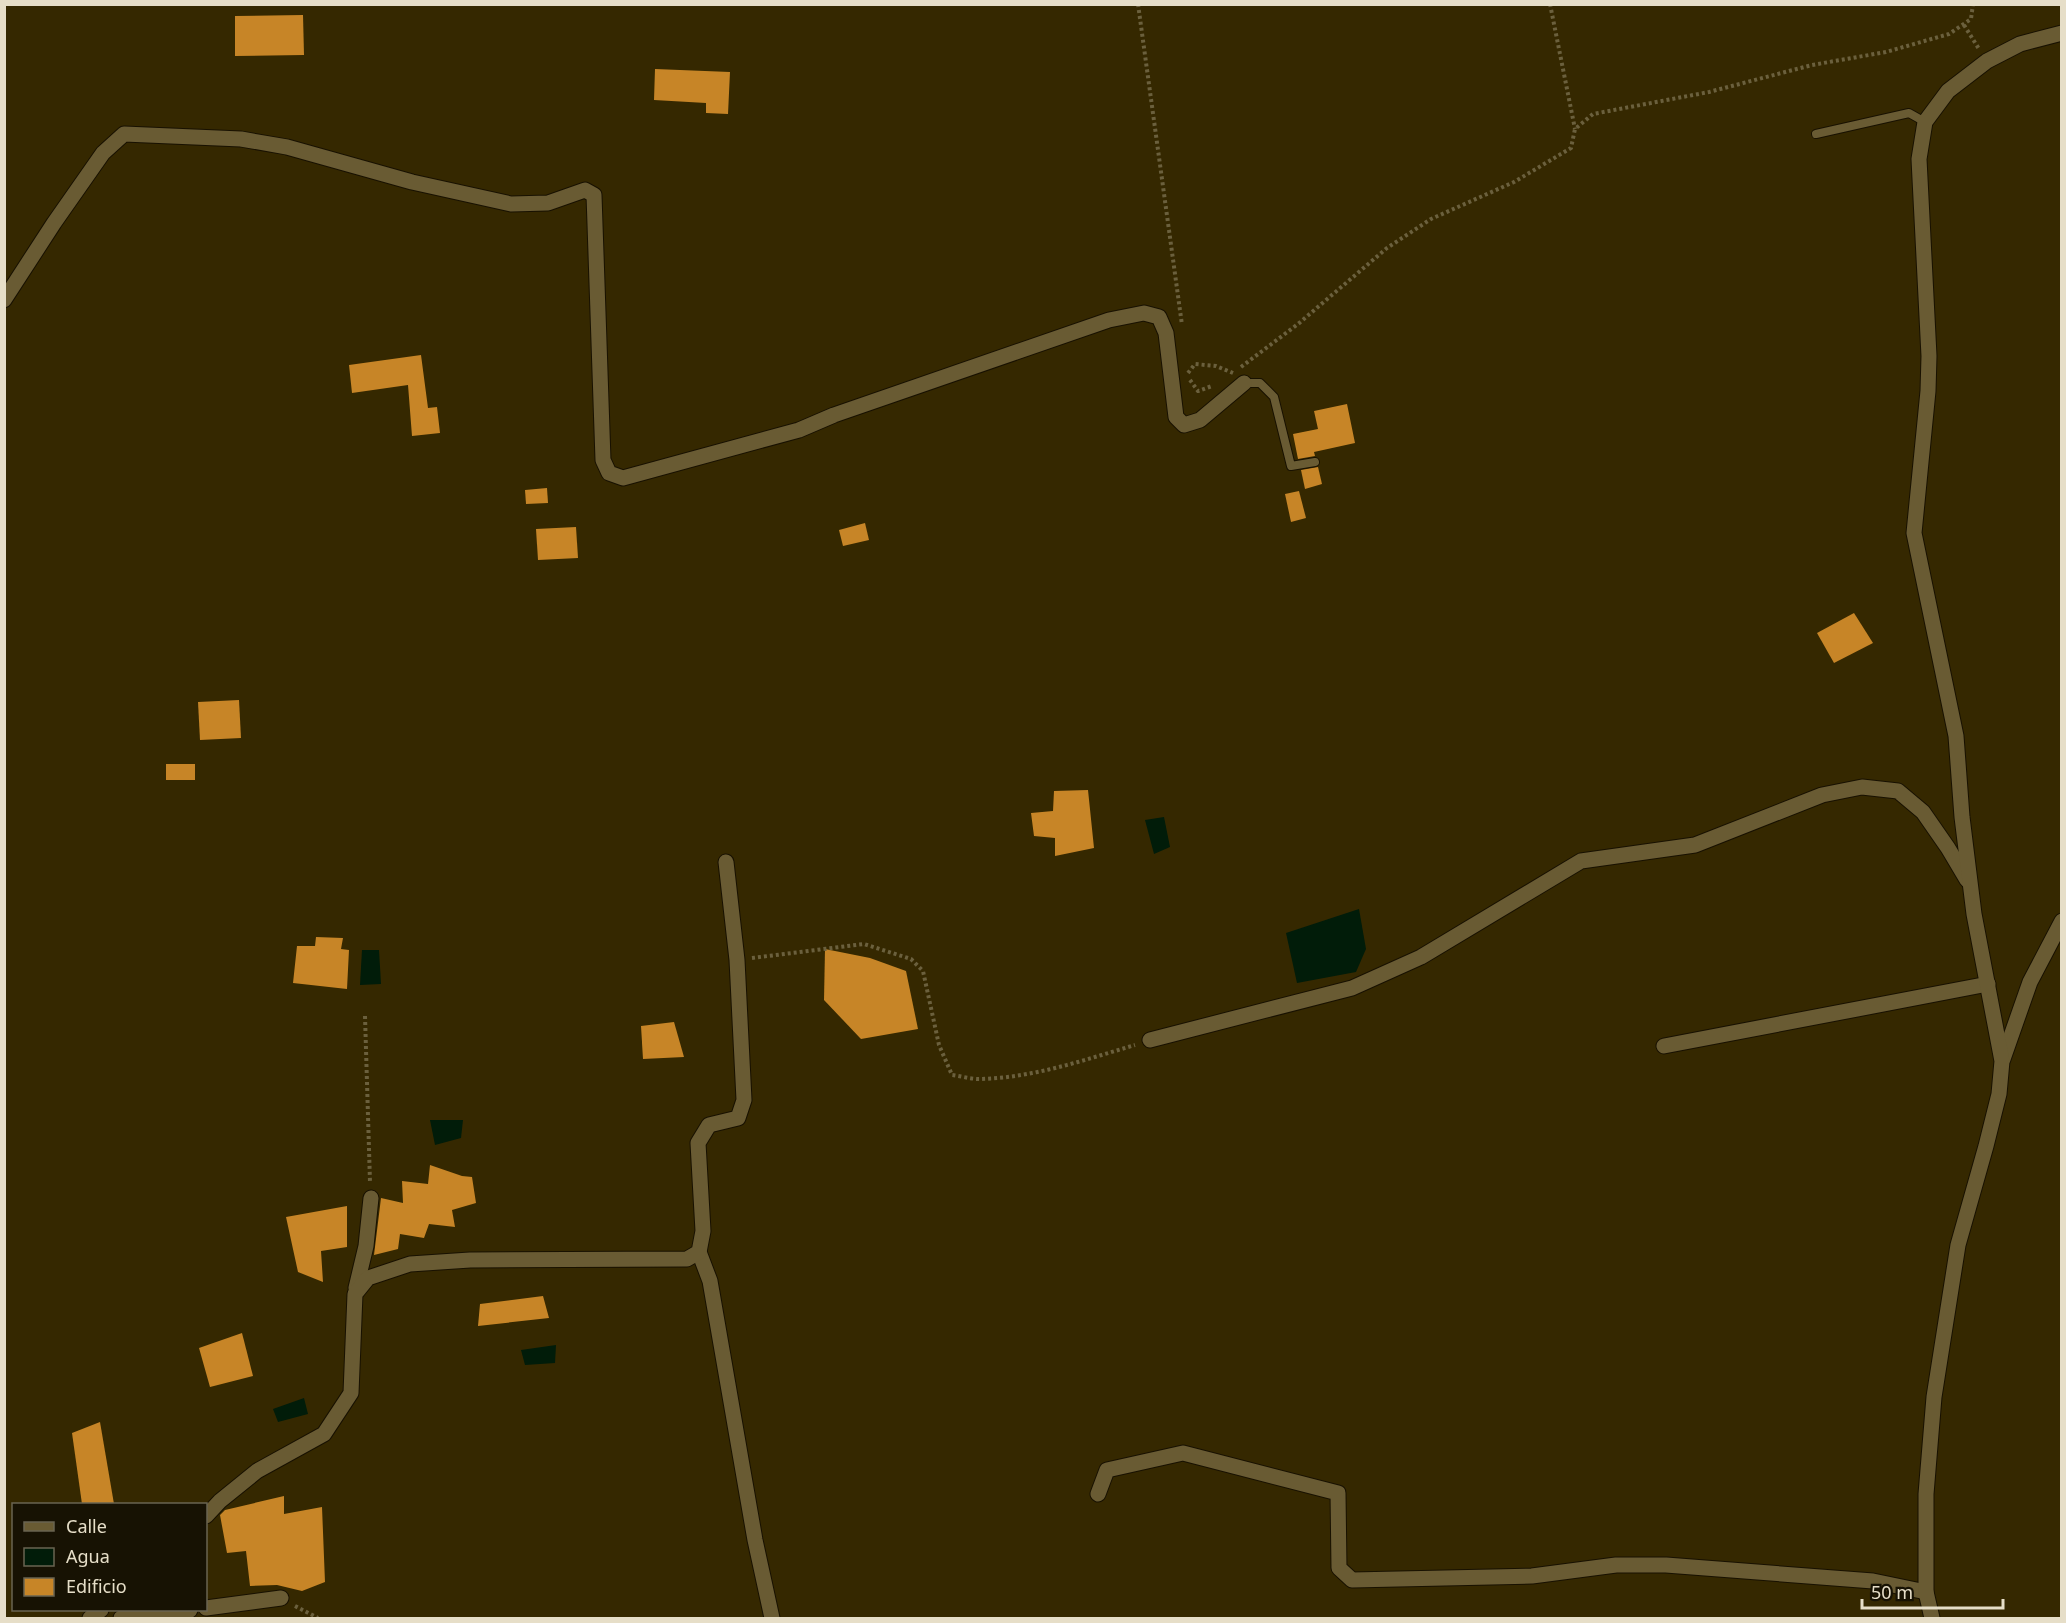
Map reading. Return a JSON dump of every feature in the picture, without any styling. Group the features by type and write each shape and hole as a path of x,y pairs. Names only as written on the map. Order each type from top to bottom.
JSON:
{"street":[{"path":"2002,1062 1971,888 1962,817 1956,736 1914,533 1928,391 1929,356 1919,159 1925,123 1948,91 1987,61 2020,44 2061,33"},
{"path":"4,300 103,153 124,134 241,139 286,147 412,182 511,204 548,203 585,190 594,195 603,460 609,473 623,478 799,430 834,415 1109,320 1144,313 1159,317 1166,333 1176,417 1184,425 1200,420 1244,383"},
{"path":"1150,1040 1352,988 1421,957 1581,861 1695,845 1822,795 1862,787 1898,791 1923,812 1948,848 1971,888"},
{"path":"726,862 737,960 744,1100 738,1118 709,1125 698,1143 703,1231 699,1252 710,1281 755,1540 772,1618"},
{"path":"1932,1618 1926,1592 1926,1494 1934,1397 1958,1245 1989,1136 2002,1062 2030,982 2061,921"},
{"path":"1664,1046 1988,984"},
{"path":"207,1515 220,1501 257,1472 324,1434 351,1393 355,1294 366,1246 371,1198"},
{"path":"355,1294 368,1278 410,1264 470,1260 687,1259 699,1252"},
{"path":"1098,1494 1107,1470 1183,1453 1338,1493 1339,1569 1352,1580 1532,1576 1616,1565 1666,1565 1873,1581 1926,1592"},
{"path":"207,1608 281,1598"},
{"path":"121,1618 181,1611"}],"lane":[{"path":"1816,134 1909,113 1925,123"},
{"path":"1244,383 1260,383 1274,397 1291,466 1315,462"}],"path":[{"path":"1138,4 1182,326"},
{"path":"1188,373 1194,364 1216,366 1232,374 1298,324 1387,248 1431,219 1514,182 1571,148 1575,129 1550,4"},
{"path":"1575,129 1593,114 1709,92 1812,65 1886,52 1949,34 1971,19 1973,4"},
{"path":"1964,25 1987,61"},
{"path":"1187,361 1191,382 1198,391 1207,389"},
{"path":"737,960 864,944 911,959 923,971 939,1046 952,1075 978,1079 1031,1073 1081,1062 1150,1040"},
{"path":"365,1016 371,1198"},
{"path":"281,1598 318,1618"}],"water":[{"path":"1164,817 1170,847 1154,854 1145,820"},
{"path":"1359,909 1366,949 1356,972 1297,983 1286,933"},
{"path":"362,950 379,950 381,984 360,985"},
{"path":"430,1120 463,1120 461,1138 435,1145"},
{"path":"556,1345 555,1363 525,1365 521,1350"},
{"path":"304,1398 308,1414 278,1422 273,1409"}],"building":[{"path":"303,15 304,55 235,56 235,16"},
{"path":"655,69 730,72 728,114 706,113 706,103 654,100"},
{"path":"421,355 428,408 437,407 440,433 412,436 408,385 352,393 349,365"},
{"path":"1347,404 1355,443 1314,452 1315,456 1298,459 1293,434 1318,429 1314,411"},
{"path":"1318,467 1322,484 1305,489 1301,470"},
{"path":"547,488 548,503 526,504 525,490"},
{"path":"1299,491 1306,518 1291,522 1285,494"},
{"path":"865,523 869,540 843,546 839,530"},
{"path":"576,527 578,558 538,560 536,529"},
{"path":"1854,613 1873,643 1834,663 1817,633"},
{"path":"239,700 241,738 200,740 198,702"},
{"path":"166,764 195,764 195,780 166,780"},
{"path":"1088,790 1094,848 1055,856 1055,838 1034,836 1031,813 1053,811 1054,791"},
{"path":"316,937 343,938 341,949 349,950 347,989 293,983 297,946 315,946"},
{"path":"825,949 870,958 906,971 918,1029 861,1039 824,1000"},
{"path":"674,1022 684,1057 643,1059 641,1026"},
{"path":"430,1165 472,1177 476,1203 452,1210 455,1227 429,1224 424,1238 400,1234 398,1249 374,1255 381,1198 403,1203 402,1181 428,1184"},
{"path":"347,1206 347,1247 321,1251 323,1282 298,1272 286,1217"},
{"path":"543,1296 549,1318 478,1326 480,1304"},
{"path":"242,1333 253,1376 210,1387 199,1348"},
{"path":"100,1422 114,1503 82,1503 72,1433"},
{"path":"284,1496 284,1514 322,1507 325,1582 302,1591 277,1585 250,1586 246,1551 227,1553 220,1515 225,1510"}]}
